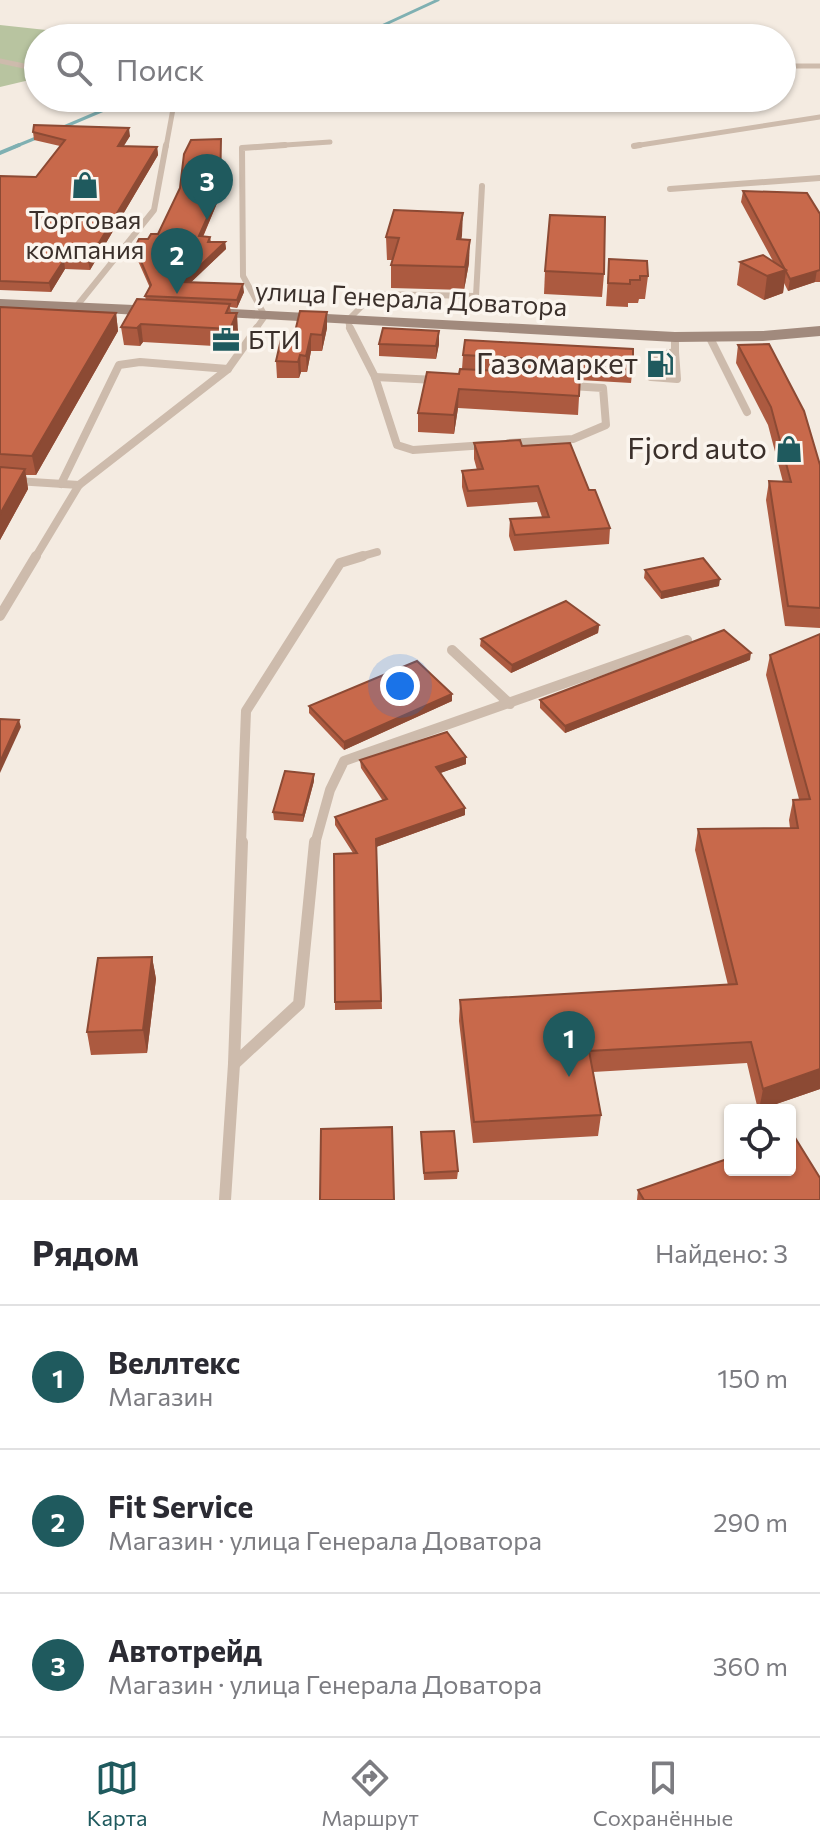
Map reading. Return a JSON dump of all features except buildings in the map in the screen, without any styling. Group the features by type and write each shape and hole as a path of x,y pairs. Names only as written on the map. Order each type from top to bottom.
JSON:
{"street":[{"path":"0,303 170,311"},
{"name":"улица Генерала Доватора","path":"202,313 348,320 675,344 710,338 820,331"}],"lane":[{"path":"0,61 24,66"},
{"path":"796,66 820,66"},
{"path":"76,307 154,210 172,112"},
{"path":"634,146 820,117"},
{"path":"0,616 79,485 228,369 265,316 243,276 242,148 330,142"},
{"path":"670,189 820,178"},
{"path":"482,186 476,296 374,294 348,320 352,336 375,377 397,445 413,450 573,439 606,425 603,388 558,386"},
{"path":"710,338 747,412"},
{"path":"675,344 677,379 651,377 650,358 675,344"},
{"path":"61,484 119,365 140,362 228,369"},
{"path":"375,377 451,380"},
{"path":"0,480 79,485"},
{"path":"225,1200 234,1064 246,711 340,563 377,552"},
{"path":"234,1064 299,1004 308,874 315,833 327,791 344,761 687,640"},
{"path":"452,650 510,704"}],"green space":[{"path":"0,25 24,28 24,81 0,87"}],"waterway":[{"path":"386,24 438,0"},
{"path":"59,129 99,112"},
{"path":"14,147 41,136"},
{"path":"0,153 19,145"}],"place":[{"name":"Торговая компания","path":"85,185"},
{"name":"Автотрейд","path":"207,220"},
{"name":"Fit Service","path":"177,294"},
{"name":"БТИ","path":"226,340"},
{"name":"Газомаркет","path":"660,364"},
{"name":"Fjord auto","path":"789,449"},
{"name":"Веллтекс","path":"569,1077"}]}
